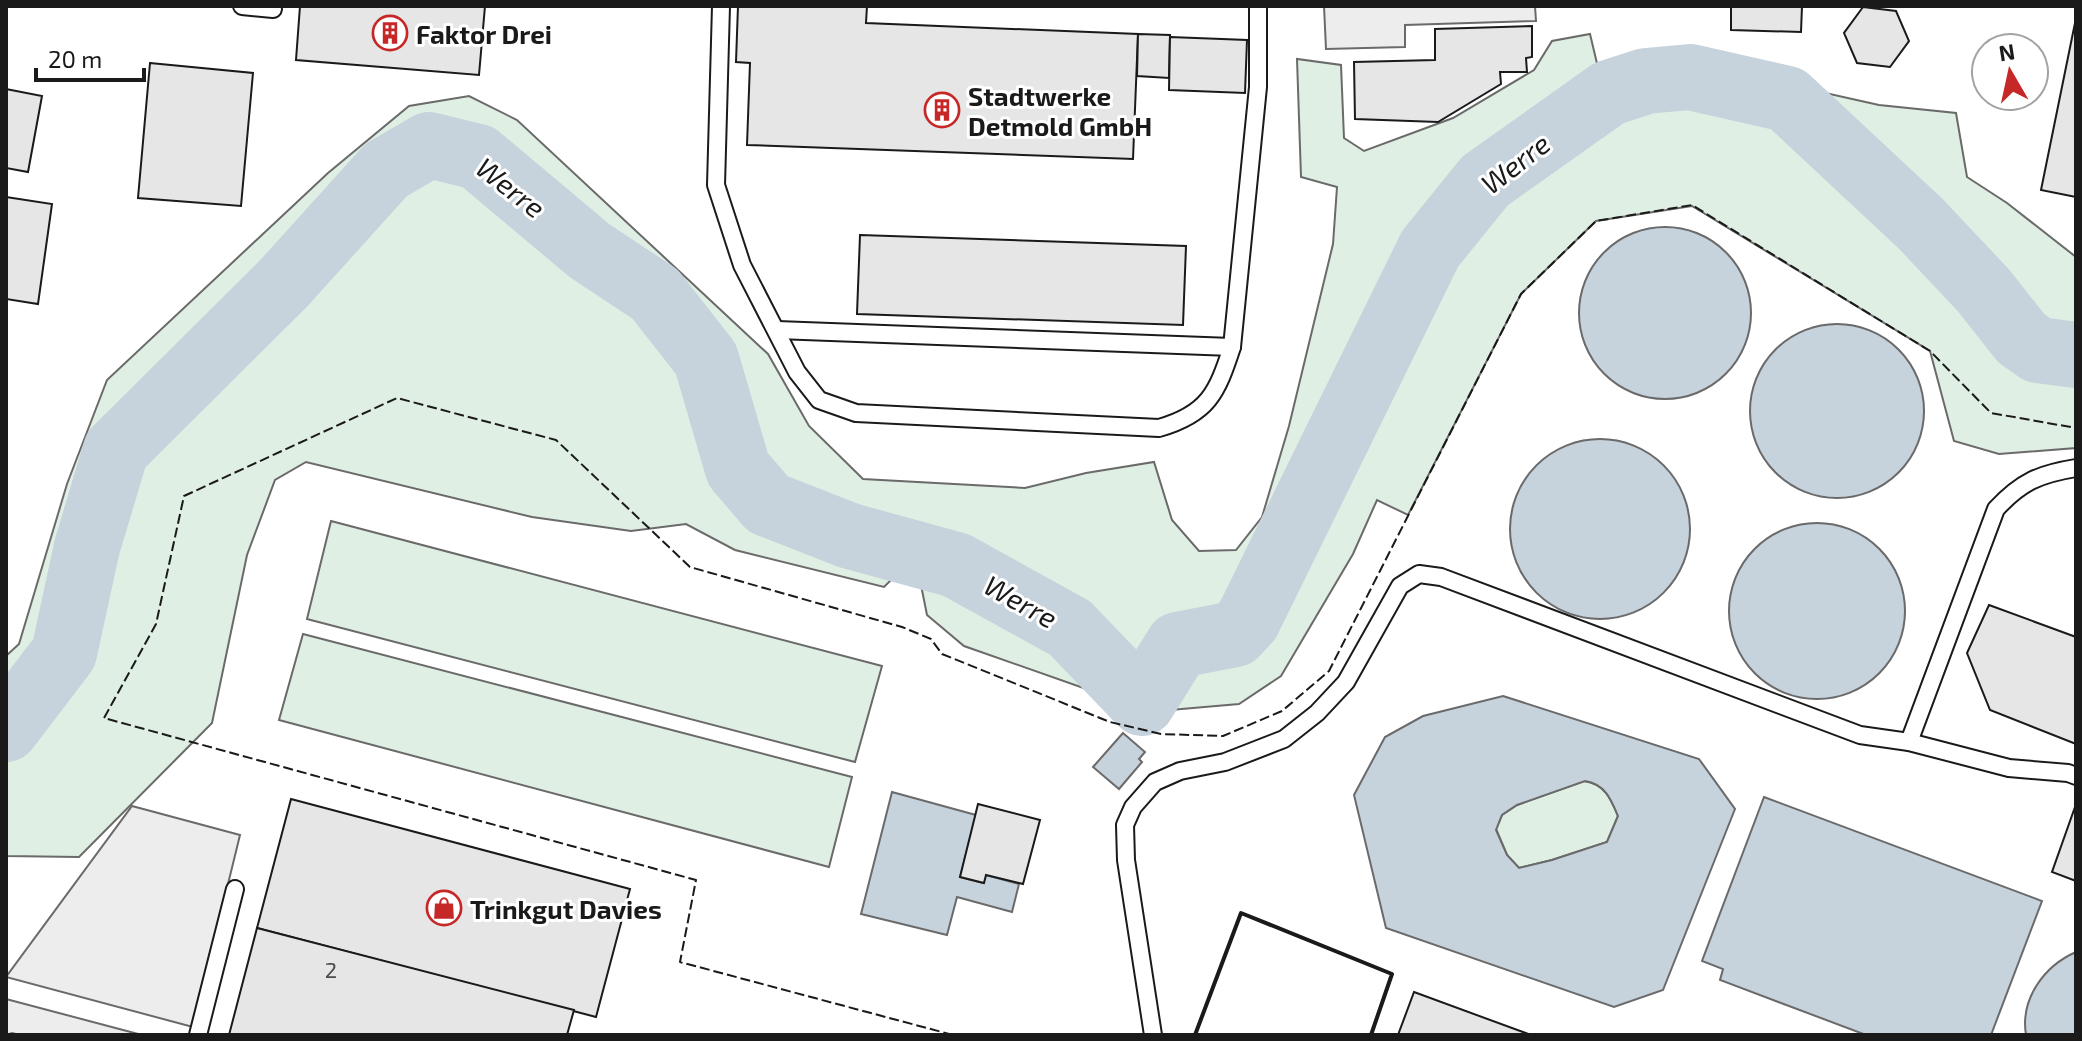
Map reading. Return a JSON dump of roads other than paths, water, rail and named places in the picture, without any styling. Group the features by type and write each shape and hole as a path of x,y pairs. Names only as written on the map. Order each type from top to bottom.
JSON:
{"lane":[{"path":"242,6 273,9"},
{"path":"721,6 716,185 742,265 797,372 819,400 856,413 1159,428 1184,421 1207,402 1221,380 1232,347 1258,87 1258,6"},
{"path":"777,330 1232,347"},
{"path":"1909,742 1996,509 2016,487 2038,476 2076,468"},
{"path":"1153,1035 1126,860 1125,825 1133,807 1155,782 1180,771 1225,762 1284,739 1317,713 1346,682 1400,586 1419,574 1441,577 1860,735 1909,742 2009,768 2076,776"},
{"path":"198,1035 235,889"}],"waterway":[{"name":"Werre","path":"6,729 64,653 87,547 116,450 284,283 386,170 429,145 478,157 590,251 655,294 706,359 738,469 768,504 850,536 956,565 1070,628 1142,703 1178,645 1235,634 1248,620 1430,249 1485,181 1609,93 1646,81 1690,77 1787,99 1921,224 1984,291 2021,338 2038,350 2076,355"}],"place":[{"name":"Faktor Drei","path":"390,33"},
{"name":"Stadtwerke Detmold GmbH","path":"942,110"},
{"name":"Trinkgut Davies","path":"444,908"}]}
